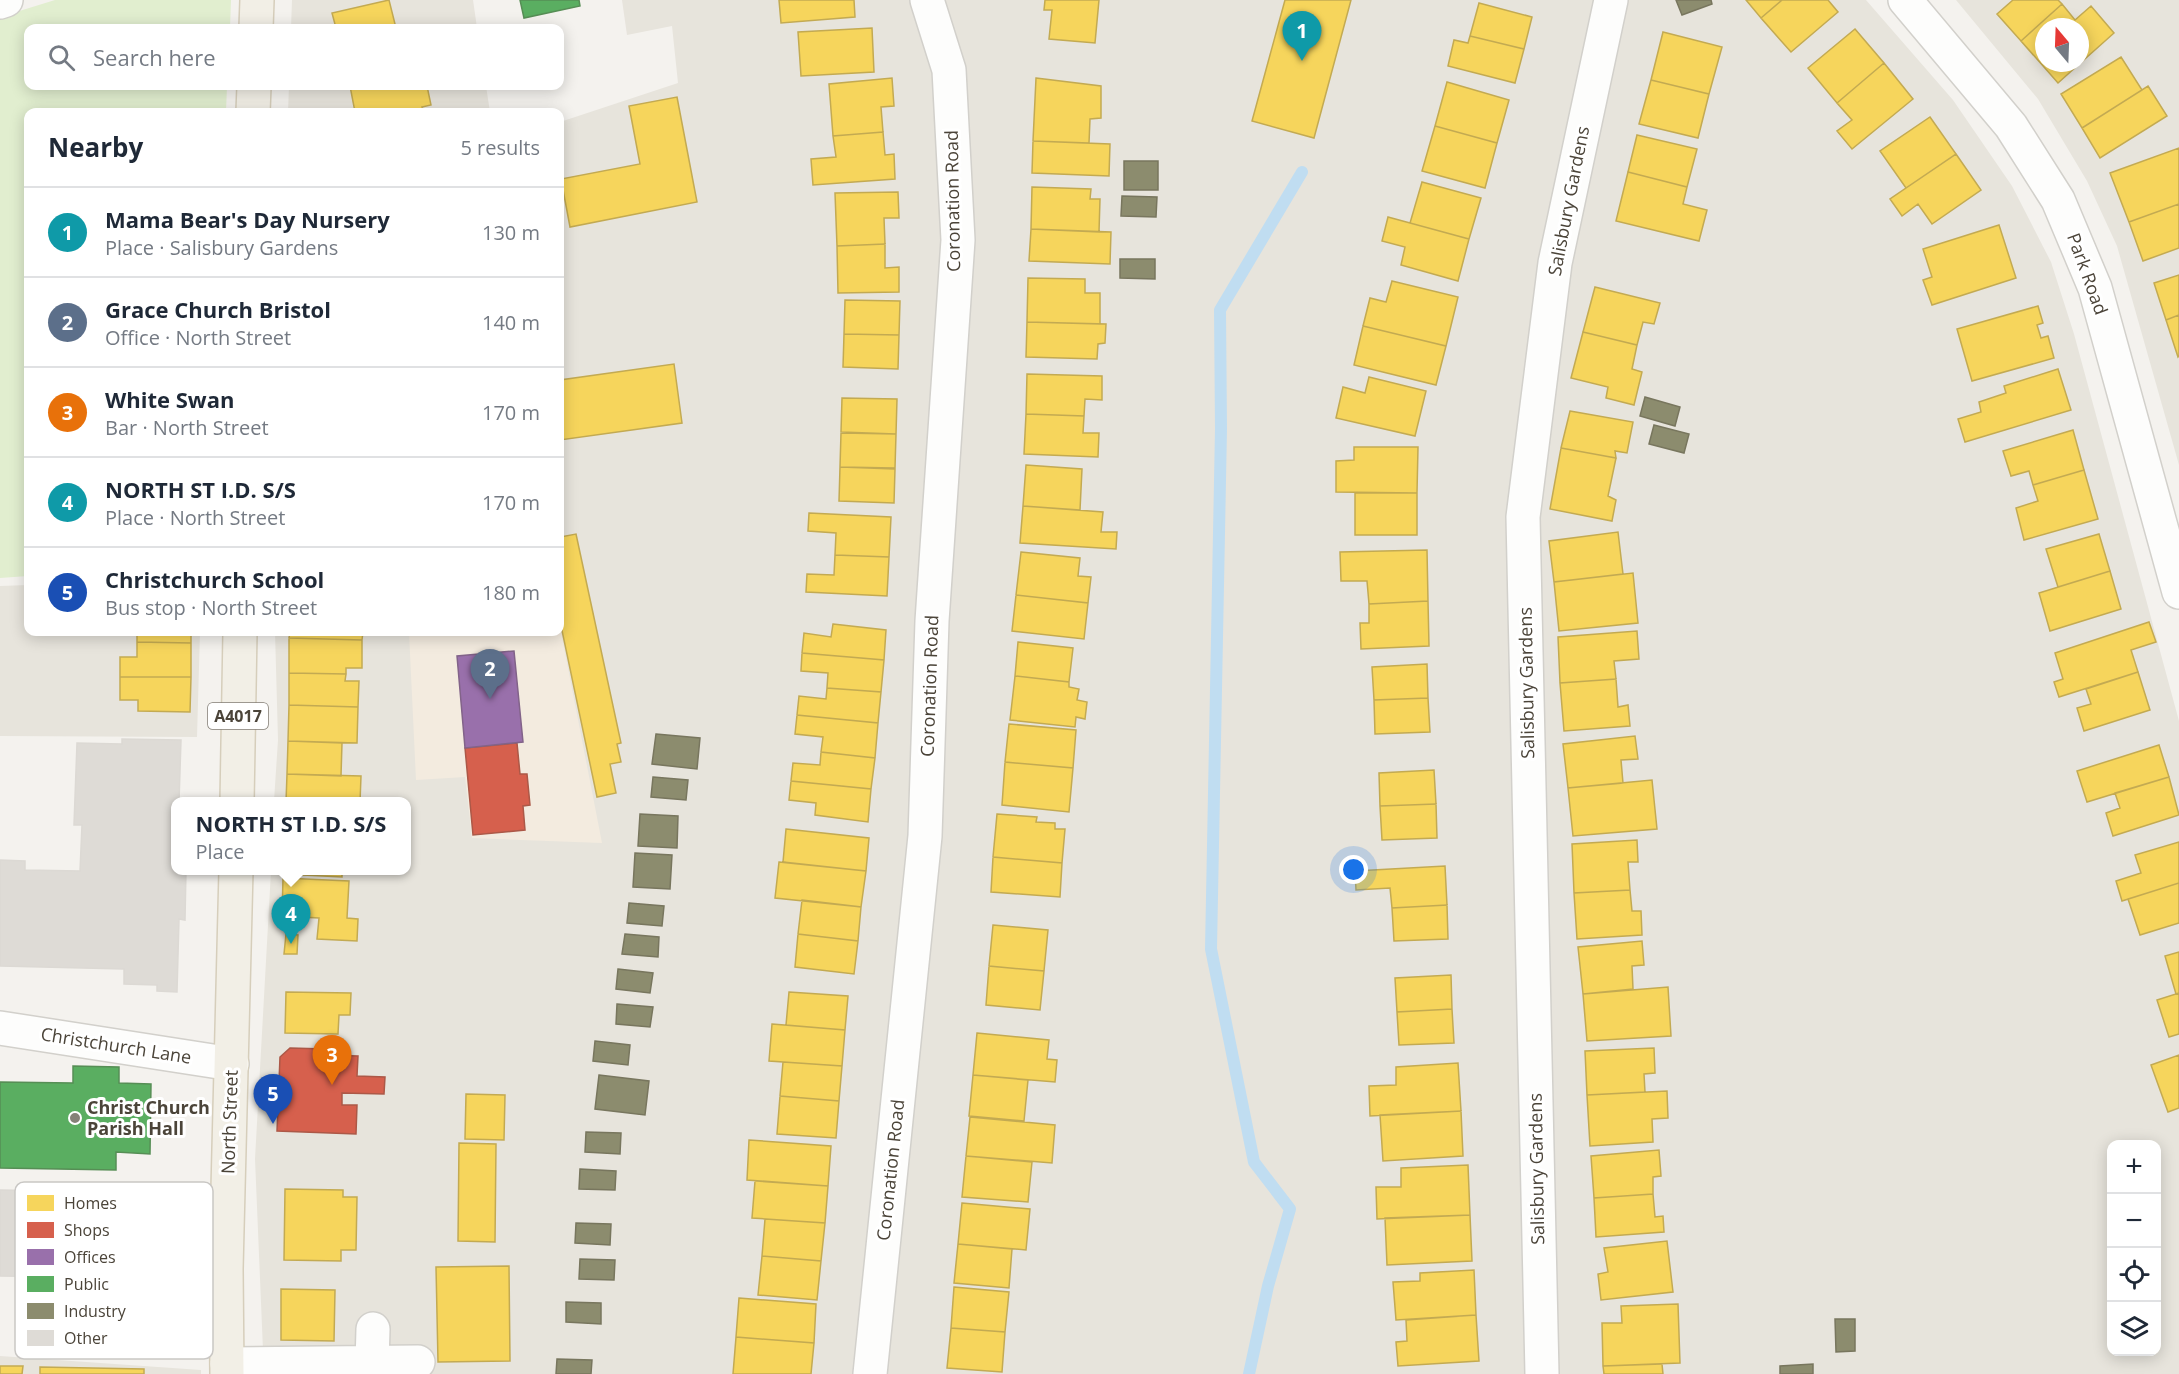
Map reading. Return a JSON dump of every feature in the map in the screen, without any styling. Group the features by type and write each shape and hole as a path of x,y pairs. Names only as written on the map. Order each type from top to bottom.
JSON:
{"main road":[{"path":"256,24 257,0"},
{"path":"252,108 254,90"},
{"name":"A4017","path":"237,797 240,636"},
{"name":"North Street","path":"227,1369 226,1269 236,875"}],"street":[{"path":"0,2 6,0"},
{"name":"Coronation Road","path":"870,1374 925,836 932,621 958,240 949,70 927,0"},
{"name":"Salisbury Gardens","path":"1542,1374 1523,517 1555,263 1611,0"},
{"name":"Park Road","path":"1905,0 2011,126 2058,200 2095,288 2179,592"},
{"name":"Christchurch Lane","path":"0,1028 232,1064"},
{"path":"372,1363 373,1329"},
{"path":"227,1369 418,1362"}],"shaded area":[{"path":"292,0 473,0 476,24 291,24"},
{"path":"622,0 1866,0 1953,100 2012,186 2051,262 2074,334 2179,721 2179,1374 264,1374 255,1159 271,875 411,875 411,797 274,797 278,740 275,636 564,636 564,121 678,83 672,26 627,35"},
{"path":"1956,0 2179,0 2179,465 2117,246 2087,181 2038,99"},
{"path":"289,90 487,90 489,108 288,108"},
{"path":"24,585 24,636 200,636 197,737 0,736 0,586"},
{"path":"409,636 562,636 602,843 472,838 465,777 416,780"},
{"path":"0,1356 15,1357 15,1359 201,1370 201,1374 0,1374"}],"green space":[{"path":"55,0 231,0 230,24 24,24 24,90 227,90 226,108 24,108 24,576 0,578 0,17"}],"building: Homes":[{"path":"389,0 395,24 335,24 332,13"},
{"path":"779,0 854,0 855,17 781,23"},
{"path":"1045,0 1099,0 1095,43 1049,39 1052,10 1044,10"},
{"path":"1285,0 1351,0 1314,138 1252,121"},
{"path":"1746,0 1782,0 1761,18"},
{"path":"1782,0 1828,0 1838,12 1791,52 1761,18"},
{"path":"2013,0 2058,0 2062,4 2046,18 2035,18 2035,28 2021,41 1997,14"},
{"path":"1479,3 1532,17 1524,49 1470,36"},
{"path":"2062,4 2073,18 2046,18"},
{"path":"2091,6 2114,33 2089,55 2089,18 2077,18"},
{"path":"872,28 874,72 801,76 798,32"},
{"path":"2035,28 2035,57 2021,41"},
{"path":"1855,29 1884,63 1837,103 1808,68"},
{"path":"1663,32 1722,47 1709,94 1651,80"},
{"path":"1470,36 1524,49 1515,83 1448,66 1454,40 1468,43"},
{"path":"2121,57 2142,90 2082,128 2061,94"},
{"path":"1884,63 1913,99 1852,149 1837,131 1852,120 1837,103"},
{"path":"2048,72 2070,72 2058,83"},
{"path":"892,78 894,106 881,107 883,132 833,136 829,84"},
{"path":"1036,78 1101,86 1101,118 1090,119 1089,143 1033,141"},
{"path":"1651,80 1709,94 1698,138 1639,124"},
{"path":"1447,82 1509,100 1497,143 1435,126"},
{"path":"2148,86 2167,116 2100,158 2082,128"},
{"path":"351,90 428,90 431,105 422,108 354,108"},
{"path":"677,97 697,202 570,227 564,195 564,178 640,164 629,106"},
{"path":"1930,117 1956,154 1906,188 1880,151"},
{"path":"1435,126 1497,143 1485,188 1422,171"},
{"path":"883,132 885,155 894,154 895,179 813,185 811,159 836,157 833,136"},
{"path":"1637,135 1697,149 1687,187 1628,172"},
{"path":"1033,141 1110,144 1109,176 1032,173"},
{"path":"2179,148 2179,204 2129,222 2110,173"},
{"path":"1956,154 1981,190 1932,224 1918,204 1902,216 1890,199"},
{"path":"1628,172 1687,187 1683,204 1707,210 1699,241 1616,221"},
{"path":"1422,182 1481,198 1469,239 1410,223"},
{"path":"1032,187 1091,189 1090,199 1100,199 1099,232 1031,229"},
{"path":"898,192 899,218 884,218 885,244 837,246 835,193"},
{"path":"2179,204 2179,248 2143,261 2129,222"},
{"path":"1388,217 1469,239 1458,281 1401,265 1405,247 1382,241"},
{"path":"1999,225 2016,278 1932,305 1923,280 1932,277 1923,249"},
{"path":"1031,229 1111,232 1110,264 1029,261"},
{"path":"885,244 885,268 899,267 899,292 838,293 837,246"},
{"path":"2179,275 2179,315 2166,320 2154,283"},
{"path":"1028,278 1085,279 1085,293 1100,293 1100,324 1027,322"},
{"path":"1392,281 1458,297 1446,346 1363,326 1370,298 1386,302"},
{"path":"1595,287 1660,303 1654,324 1643,322 1637,345 1583,332"},
{"path":"845,300 900,301 899,335 844,334"},
{"path":"2038,306 2043,323 2037,325 2041,338 2048,336 2054,358 1972,381 1957,329"},
{"path":"2179,315 2179,356 2178,357 2166,320"},
{"path":"1027,322 1106,324 1105,343 1098,344 1097,359 1026,357"},
{"path":"1363,326 1446,346 1436,385 1354,365"},
{"path":"1583,332 1637,345 1632,369 1642,372 1634,405 1606,398 1608,387 1571,378"},
{"path":"844,334 899,335 898,369 843,367"},
{"path":"674,364 682,423 564,439 564,379"},
{"path":"2058,369 2071,410 1965,442 1958,419 1981,412 1979,402 2006,393 2004,386"},
{"path":"1027,374 1102,376 1102,400 1085,399 1084,416 1026,414"},
{"path":"1369,377 1426,391 1415,436 1336,418 1343,387 1365,393"},
{"path":"842,398 897,399 896,434 841,432"},
{"path":"1570,411 1633,422 1627,453 1615,451 1616,458 1561,448"},
{"path":"1026,414 1084,416 1083,433 1099,433 1098,457 1024,454"},
{"path":"2073,430 2084,470 2033,485 2029,471 2011,476 2003,451"},
{"path":"841,433 896,434 895,468 840,467"},
{"path":"1354,447 1418,447 1417,493 1336,492 1336,461 1354,460"},
{"path":"1561,448 1616,458 1608,496 1616,500 1612,521 1550,509"},
{"path":"1026,465 1082,469 1080,510 1023,506"},
{"path":"840,467 895,469 894,503 839,501"},
{"path":"2084,470 2098,519 2024,540 2016,508 2038,501 2033,485"},
{"path":"1355,493 1417,493 1417,535 1355,535"},
{"path":"1023,506 1103,512 1101,532 1117,532 1116,549 1020,543"},
{"path":"809,513 891,517 889,557 835,555 836,533 808,531"},
{"path":"1618,532 1623,574 1554,582 1549,541"},
{"path":"576,534 621,743 617,744 621,762 610,764 616,793 597,797 563,636 564,536"},
{"path":"2099,534 2110,571 2058,587 2046,549"},
{"path":"1427,550 1428,601 1369,604 1367,581 1341,581 1340,552"},
{"path":"1021,552 1080,558 1078,576 1091,577 1088,603 1016,595"},
{"path":"835,555 889,557 887,596 806,592 807,574 834,575"},
{"path":"2110,571 2121,609 2050,631 2039,593"},
{"path":"1633,573 1638,623 1559,631 1554,582"},
{"path":"1016,595 1088,603 1084,639 1012,631"},
{"path":"1428,601 1429,646 1361,649 1360,623 1369,623 1369,604"},
{"path":"2149,622 2156,642 2131,650 2138,672 2059,697 2054,682 2063,679 2055,653"},
{"path":"833,624 886,630 884,660 802,653 804,633 831,637"},
{"path":"1637,631 1639,659 1614,661 1616,679 1560,683 1558,637"},
{"path":"137,636 191,636 191,643 137,642"},
{"path":"289,636 362,636 362,640 289,638"},
{"path":"289,638 362,640 362,668 346,668 346,674 289,673"},
{"path":"137,642 191,643 191,677 120,677 120,657 137,657"},
{"path":"1018,642 1073,648 1069,682 1015,676"},
{"path":"802,653 884,660 881,692 827,688 828,673 801,671"},
{"path":"1427,664 1428,698 1374,700 1372,667"},
{"path":"2138,672 2150,710 2084,731 2077,708 2091,704 2086,689"},
{"path":"289,673 346,674 345,681 359,681 358,707 289,705"},
{"path":"1015,676 1069,682 1069,687 1079,689 1077,700 1087,702 1085,719 1076,717 1075,727 1010,720"},
{"path":"120,677 191,677 190,712 138,711 138,700 120,700"},
{"path":"1616,679 1618,707 1628,705 1630,726 1564,731 1560,683"},
{"path":"827,688 881,692 878,723 797,715 799,696 826,699"},
{"path":"1428,698 1430,732 1375,734 1374,700"},
{"path":"289,705 358,707 357,743 288,741"},
{"path":"797,715 878,723 875,758 821,752 823,737 795,734"},
{"path":"1009,724 1076,730 1073,768 1005,762"},
{"path":"1635,736 1638,759 1621,760 1623,783 1568,788 1563,744"},
{"path":"288,741 342,743 341,776 287,774"},
{"path":"2159,745 2169,777 2087,802 2077,771"},
{"path":"821,752 875,758 871,789 791,781 793,763 820,765"},
{"path":"1005,762 1073,768 1069,812 1002,805"},
{"path":"1434,770 1436,804 1380,806 1379,773"},
{"path":"287,774 361,776 360,797 286,797"},
{"path":"2169,777 2179,815 2113,836 2106,813 2120,808 2115,793"},
{"path":"1652,780 1657,829 1573,836 1568,788"},
{"path":"791,781 871,789 868,822 815,815 816,803 789,800"},
{"path":"1436,804 1437,838 1382,840 1380,806"},
{"path":"997,814 1037,817 1036,822 1055,823 1055,829 1065,829 1062,863 993,857"},
{"path":"786,829 869,838 866,871 783,862"},
{"path":"1637,840 1638,862 1628,862 1630,890 1574,893 1572,844"},
{"path":"2179,842 2179,883 2122,901 2116,881 2141,873 2135,855"},
{"path":"993,857 1062,863 1060,897 991,892"},
{"path":"779,862 866,871 861,907 775,898"},
{"path":"1445,866 1447,905 1392,908 1390,888 1356,890 1355,871"},
{"path":"303,875 342,875 342,877"},
{"path":"283,878 349,881 347,918 358,919 357,941 317,939 319,918 282,916"},
{"path":"2179,883 2179,923 2140,935 2128,899"},
{"path":"1630,890 1632,911 1641,911 1642,935 1577,939 1574,893"},
{"path":"802,900 861,907 858,941 798,934"},
{"path":"1447,905 1448,939 1394,941 1392,908"},
{"path":"993,925 1048,930 1044,971 989,966"},
{"path":"286,934 298,935 297,954 284,954"},
{"path":"798,934 858,941 854,974 795,967"},
{"path":"1642,941 1644,965 1632,966 1633,989 1583,994 1578,947"},
{"path":"2179,952 2179,993 2176,994 2165,956"},
{"path":"989,966 1044,971 1040,1010 986,1005"},
{"path":"1451,975 1452,1009 1397,1012 1395,978"},
{"path":"1668,987 1671,1036 1587,1041 1583,994"},
{"path":"286,992 351,993 350,1015 339,1015 338,1034 285,1033"},
{"path":"789,992 848,996 845,1030 786,1025"},
{"path":"2179,993 2179,1034 2169,1037 2157,1000"},
{"path":"1452,1009 1454,1043 1399,1045 1397,1012"},
{"path":"772,1024 845,1030 842,1066 769,1061"},
{"path":"977,1033 1049,1040 1047,1059 1057,1060 1055,1082 973,1075"},
{"path":"1654,1048 1655,1073 1644,1074 1645,1092 1587,1095 1585,1051"},
{"path":"2179,1055 2179,1108 2168,1112 2151,1065"},
{"path":"783,1062 842,1066 839,1101 780,1096"},
{"path":"1458,1063 1461,1111 1370,1116 1369,1086 1396,1085 1396,1067"},
{"path":"973,1075 1028,1080 1024,1121 969,1116"},
{"path":"1667,1091 1668,1118 1652,1119 1653,1142 1590,1146 1587,1095"},
{"path":"466,1094 505,1095 504,1140 465,1139"},
{"path":"780,1096 839,1101 836,1138 777,1134"},
{"path":"1461,1111 1463,1156 1383,1161 1380,1115"},
{"path":"970,1117 1055,1125 1052,1163 966,1156"},
{"path":"749,1140 831,1146 828,1186 747,1180"},
{"path":"459,1143 496,1144 495,1242 458,1241"},
{"path":"1659,1150 1661,1176 1653,1177 1653,1194 1594,1198 1591,1156"},
{"path":"966,1156 1032,1162 1028,1202 962,1197"},
{"path":"1468,1165 1470,1215 1377,1219 1376,1187 1401,1187 1401,1168"},
{"path":"755,1181 828,1186 825,1223 752,1218"},
{"path":"285,1189 343,1190 343,1197 357,1197 356,1250 341,1250 341,1261 284,1260"},
{"path":"1653,1194 1655,1217 1663,1216 1664,1232 1596,1237 1594,1198"},
{"path":"962,1203 1030,1209 1026,1250 958,1244"},
{"path":"1470,1215 1472,1261 1387,1265 1385,1218"},
{"path":"765,1219 825,1223 821,1261 762,1256"},
{"path":"1667,1241 1673,1292 1601,1300 1598,1274 1608,1272 1604,1248"},
{"path":"958,1244 1012,1249 1009,1288 954,1283"},
{"path":"762,1256 821,1261 817,1300 758,1295"},
{"path":"509,1266 510,1361 438,1362 436,1267"},
{"path":"1474,1270 1476,1315 1396,1320 1393,1282 1420,1281 1420,1273"},
{"path":"954,1287 1009,1292 1005,1332 951,1328"},
{"path":"281,1289 335,1290 334,1341 281,1340"},
{"path":"739,1298 816,1304 814,1343 736,1337"},
{"path":"1678,1304 1680,1363 1603,1366 1602,1323 1622,1323 1621,1306"},
{"path":"1476,1315 1479,1361 1398,1366 1396,1342 1407,1341 1406,1320"},
{"path":"951,1328 1005,1332 1002,1372 947,1368"},
{"path":"736,1337 814,1343 811,1374 733,1374"},
{"path":"1662,1364 1663,1374 1604,1374 1603,1366"},
{"path":"0,1366 23,1366 22,1374 0,1374"},
{"path":"40,1367 144,1369 144,1374 40,1374"}],"building: Shops":[{"path":"517,743 520,774 527,774 530,805 523,806 525,830 473,835 465,748"},
{"path":"290,1048 325,1049 324,1055 358,1056 357,1076 385,1077 384,1094 342,1093 342,1105 357,1105 356,1134 277,1131 280,1057"}],"building: Offices":[{"path":"514,651 523,742 465,748 457,656"}],"building: Public":[{"path":"520,0 579,0 580,6 524,18"},
{"name":"Christ Church Parish Hall","path":"73,1066 119,1067 119,1083 151,1084 150,1154 116,1152 116,1170 0,1168 0,1082 73,1083"}],"building: Industry":[{"path":"1676,0 1711,0 1712,4 1682,15"},
{"path":"1124,161 1158,161 1158,190 1124,190"},
{"path":"1122,196 1157,197 1156,217 1121,216"},
{"path":"1120,259 1155,259 1155,279 1120,278"},
{"path":"1645,397 1680,407 1675,426 1640,416"},
{"path":"1654,425 1689,434 1684,453 1649,444"},
{"path":"656,734 700,738 697,769 652,764"},
{"path":"653,777 688,780 686,800 651,797"},
{"path":"640,814 678,816 677,848 638,846"},
{"path":"635,853 672,855 670,889 633,887"},
{"path":"629,903 664,906 662,926 627,923"},
{"path":"625,934 659,937 658,957 622,954"},
{"path":"618,969 653,973 650,993 616,989"},
{"path":"617,1004 653,1007 650,1027 616,1024"},
{"path":"595,1041 630,1045 628,1065 593,1061"},
{"path":"599,1075 649,1081 645,1115 595,1109"},
{"path":"586,1132 621,1133 620,1154 585,1152"},
{"path":"580,1169 616,1171 615,1190 579,1189"},
{"path":"576,1223 611,1224 610,1245 575,1243"},
{"path":"580,1259 615,1260 614,1280 579,1279"},
{"path":"566,1302 601,1303 601,1324 566,1322"},
{"path":"1835,1319 1855,1319 1855,1351 1836,1352"},
{"path":"557,1359 592,1360 591,1374 556,1374"},
{"path":"1813,1364 1813,1374 1780,1374 1780,1366"}],"building: Other":[{"path":"122,739 181,740 179,797 171,797 171,875 186,875 185,920 179,919 177,992 157,991 157,985 124,984 124,969 0,966 0,860 25,861 25,870 80,871 82,825 74,825 77,743 122,744"},
{"path":"0,1190 15,1190 15,1276 0,1276"}],"waterway":[{"path":"1249,1374 1268,1286 1290,1209 1254,1162 1211,949 1221,429 1220,310 1302,172"}],"place":[{"name":"Mama Bear's Day Nursery","path":"1302,61"},
{"name":"Grace Church Bristol","path":"490,699"},
{"name":"NORTH ST I.D. S/S","path":"291,944"},
{"name":"White Swan","path":"332,1085"},
{"name":"Christ Church Parish Hall","path":"75,1118"},
{"name":"Christchurch School","path":"273,1124"}]}
